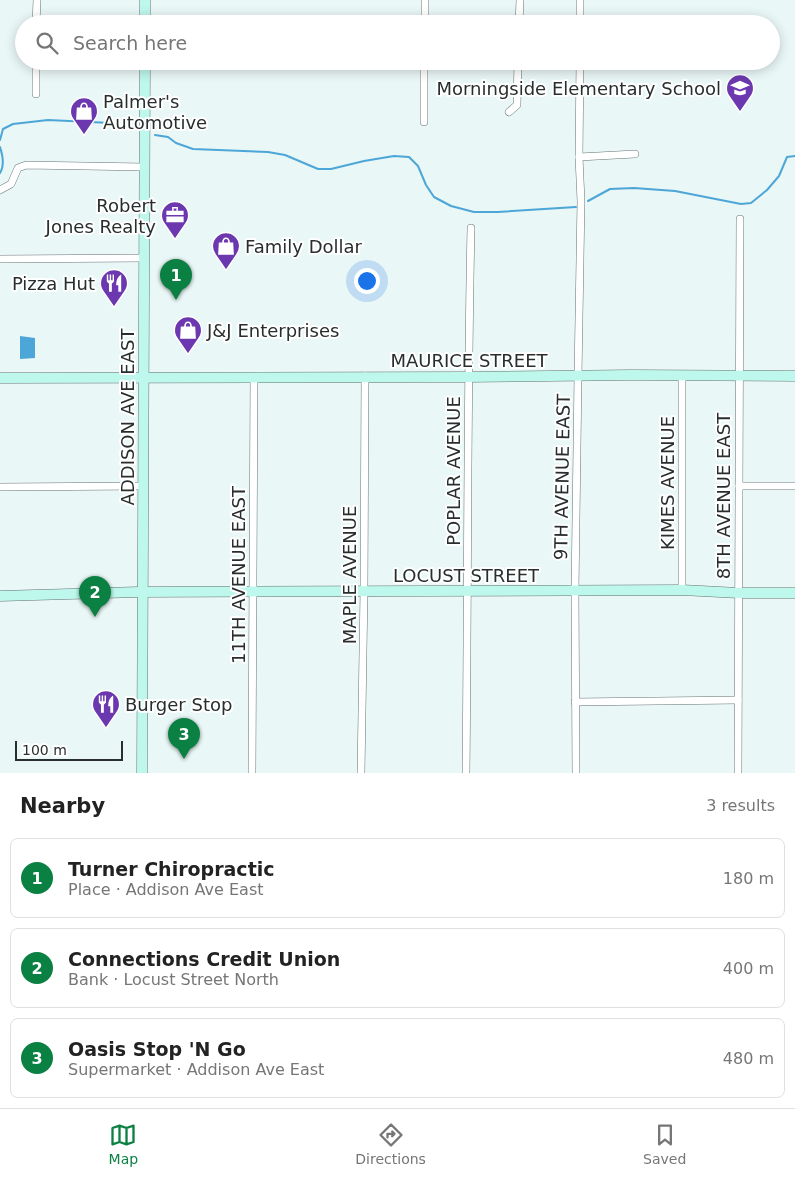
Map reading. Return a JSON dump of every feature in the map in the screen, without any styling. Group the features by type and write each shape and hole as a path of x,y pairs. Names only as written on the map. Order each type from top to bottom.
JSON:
{"street":[{"path":"36,15 37,0"},
{"path":"145,0 145,15"},
{"path":"425,0 425,15"},
{"path":"519,15 520,0"},
{"path":"580,0 580,15"},
{"path":"36,70 36,94"},
{"name":"ADDISON AVE EAST","path":"142,773 140,592 143,486 145,70"},
{"path":"424,70 424,122"},
{"path":"509,112 517,105 518,70"},
{"name":"9TH AVENUE EAST","path":"576,773 575,591 582,201 579,157 580,70"},
{"path":"579,157 635,154"},
{"path":"0,190 11,184 18,168 26,165 144,167"},
{"name":"8TH AVENUE EAST","path":"738,773 740,219"},
{"name":"POPLAR AVENUE","path":"466,773 468,377 471,228"},
{"path":"0,259 144,258"},
{"name":"MAPLE AVENUE","path":"361,773 364,591 364,376"},
{"name":"KIMES AVENUE","path":"682,376 682,590"},
{"name":"MAURICE STREET","path":"0,378 795,376"},
{"name":"11TH AVENUE EAST","path":"252,773 254,377"},
{"path":"0,487 143,486"},
{"path":"739,486 795,486"},
{"name":"LOCUST STREET","path":"0,596 140,592 364,591 682,590 795,593"},
{"path":"575,702 738,700"}],"water":[{"path":"20,336 35,338 35,358 20,359"}],"waterway":[{"path":"0,140 3,129 13,124 48,120 111,123"},
{"path":"155,135 168,137 176,143 193,149 268,152 285,155 318,169 331,169 394,156 409,157 418,166 426,185 434,197 451,206 474,212 576,207"},
{"path":"0,147 3,160 3,167 0,173"},
{"path":"588,201 610,189 634,188 675,191 741,204 751,203 767,190 779,176 787,157 795,156"}],"place":[{"name":"Morningside Elementary School","path":"740,112"},
{"name":"Palmer's Automotive","path":"84,135"},
{"name":"Robert Jones Realty","path":"175,239"},
{"name":"Family Dollar","path":"226,270"},
{"name":"Turner Chiropractic","path":"176,300"},
{"name":"Pizza Hut","path":"114,307"},
{"name":"J&J Enterprises","path":"188,354"},
{"name":"Connections Credit Union","path":"95,617"},
{"name":"Burger Stop","path":"106,728"},
{"name":"Oasis Stop 'N Go","path":"184,759"}]}
